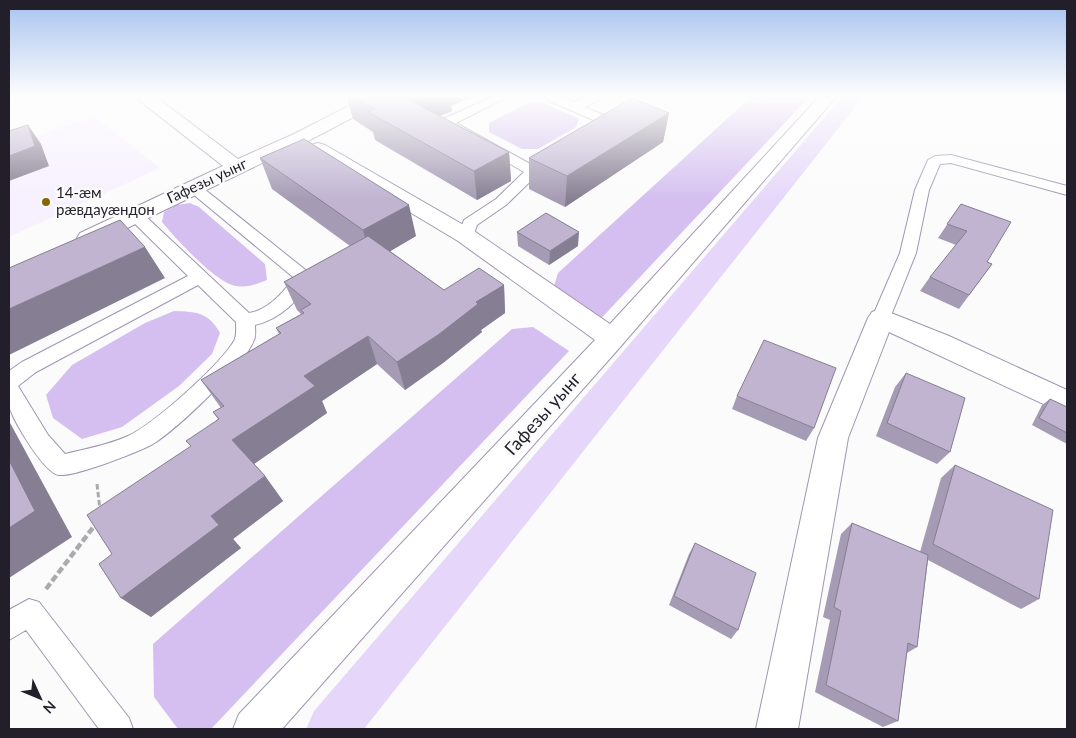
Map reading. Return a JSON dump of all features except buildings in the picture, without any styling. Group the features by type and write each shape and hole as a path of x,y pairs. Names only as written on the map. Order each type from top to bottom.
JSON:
{"street":[{"path":"190,131 236,167"},
{"name":"Гафезы уынг","path":"68,249 193,187 312,131"},
{"name":"Гафезы уынг","path":"254,729 612,338 797,131"},
{"path":"300,138 466,236 612,338"},
{"path":"777,729 833,438 880,318 940,343 1067,403"}],"lane":[{"path":"461,131 533,171"},
{"path":"585,137 594,131"},
{"path":"466,236 470,223 501,202 533,171 564,151"},
{"path":"880,318 908,253 922,190 935,160 951,159 1067,191"},
{"path":"193,187 302,276 299,285 276,307 259,318 245,320"},
{"path":"9,389 40,442 60,465 94,458 139,441 171,416 222,369 245,341 245,320 135,215"},
{"path":"9,381 29,367 200,277"},
{"path":"19,619 118,729"}],"path":[{"path":"19,619 101,518 94,458"}],"shaded area":[{"name":"14-æм рӕвдауӕндон","path":"49,131 114,131 160,168 9,237 9,145"},
{"path":"568,131 538,149 522,149 489,132"},
{"path":"713,131 777,131 594,326 550,299 558,273"},
{"path":"190,203 199,207 265,264 267,280 244,286 228,283 207,269 186,249 162,222 164,212 177,205"},
{"path":"174,311 201,314 216,326 220,333 212,354 179,386 122,427 82,439 53,418 46,395 72,365 145,323"},
{"path":"533,327 569,351 211,729 178,729 154,697 153,644 512,329"}],"waterway":[{"path":"332,729 825,131"}],"place":[{"name":"14-æм рӕвдауӕндон","path":"46,202"}]}
